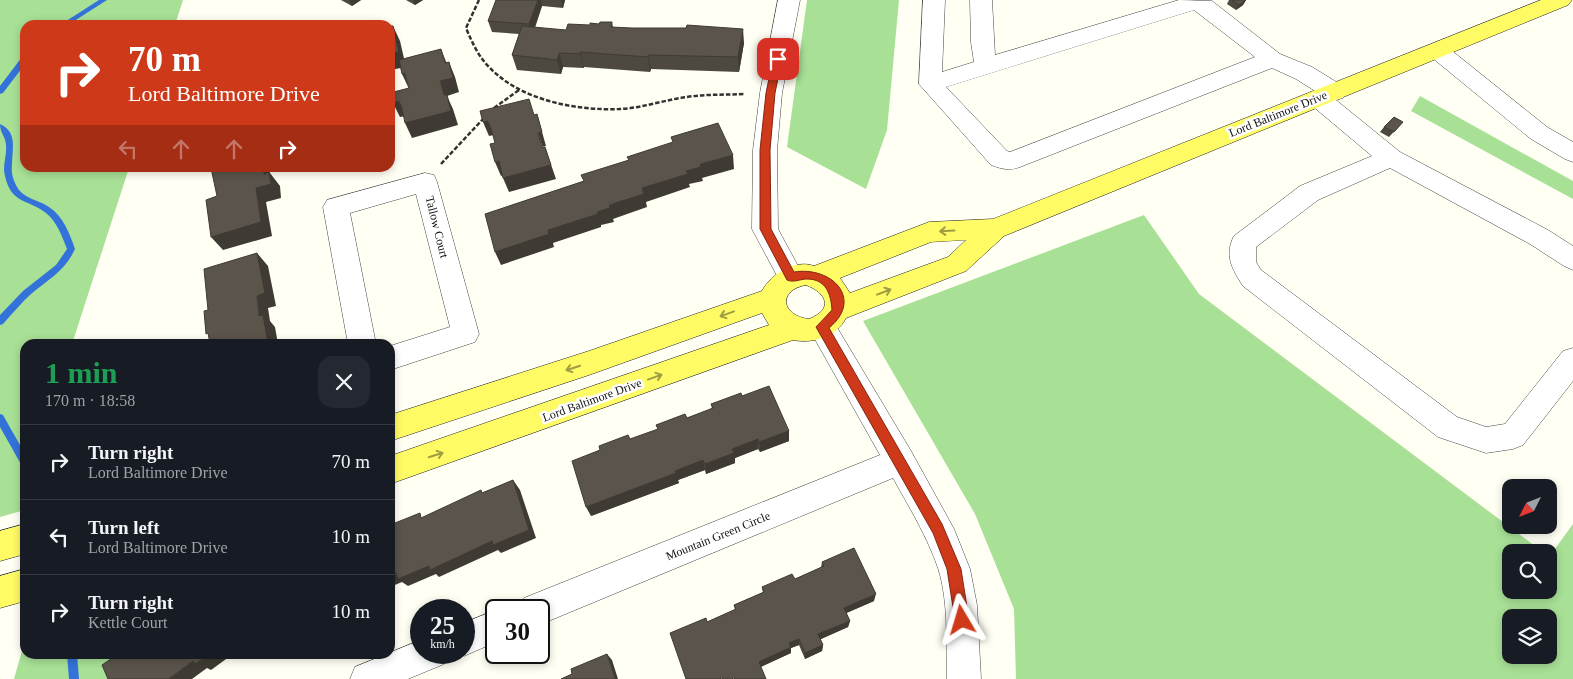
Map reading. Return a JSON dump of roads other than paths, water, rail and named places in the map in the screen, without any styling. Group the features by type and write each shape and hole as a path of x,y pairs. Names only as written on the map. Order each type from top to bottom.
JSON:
{"main road":[{"name":"Lord Baltimore Drive","path":"773,298 782,282 803,277 929,232 995,229 1561,0"},
{"name":"Lord Baltimore Drive","path":"395,468 818,321 957,264 995,229"},
{"path":"395,426 589,363 773,298 773,307 777,316 784,323 818,321 837,293 824,280 803,277"},
{"path":"0,546 20,540"},
{"path":"0,592 20,586"}],"street":[{"path":"789,0 771,93 765,150 766,229 803,277"},
{"path":"934,0 930,84 1000,159 1011,161 1272,59"},
{"path":"981,0 982,42 986,67"},
{"path":"930,84 1133,20 1194,3 1204,6 1272,59 1304,72 1390,158 1539,237 1573,259"},
{"path":"1438,51 1539,133 1573,153"},
{"path":"1390,158 1310,192 1243,243 1243,264 1252,278 1448,428 1486,440 1513,436 1573,360"},
{"name":"Tallow Court","path":"361,339 336,207 425,182 464,334 395,356"},
{"path":"818,321 938,529 954,569 961,605 964,679"},
{"name":"Mountain Green Circle","path":"550,604 900,462"},
{"path":"367,679 410,661"}],"waterway":[{"path":"71,20 104,0"},
{"path":"0,91 20,65"},
{"path":"0,127 9,138 8,175 15,191 23,199 47,209 57,219 64,230 71,249 59,268 26,293 0,321"},
{"path":"0,418 20,454"},
{"path":"72,659 74,679"}]}
